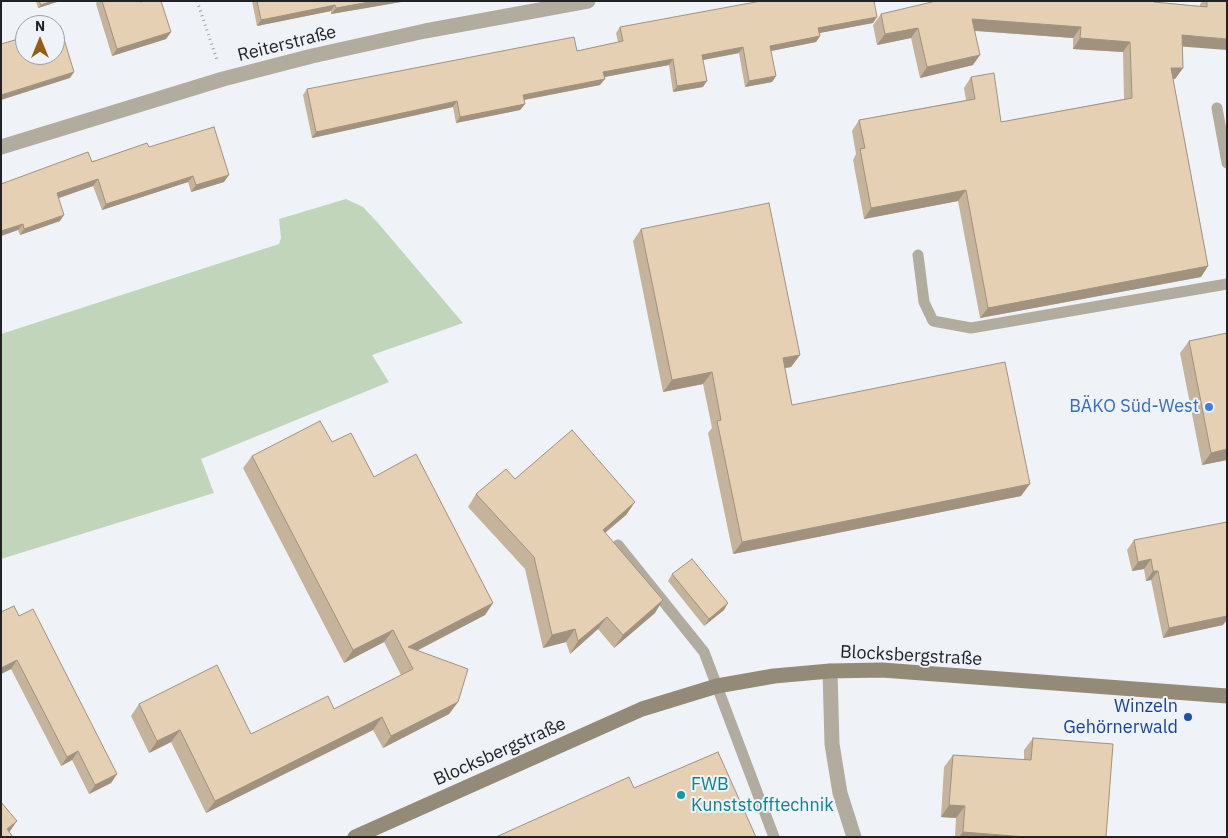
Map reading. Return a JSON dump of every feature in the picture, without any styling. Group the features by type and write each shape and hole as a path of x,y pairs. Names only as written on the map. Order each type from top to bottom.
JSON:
{"main road":[{"name":"Blocksbergstraße","path":"355,837 642,710 717,686 774,676 830,671 882,670 1227,696"}],"street":[{"name":"Reiterstraße","path":"1,147 222,79 321,54 588,1"},
{"path":"830,671 832,744 840,793 854,837"}],"lane":[{"path":"1216,108 1227,163"},
{"path":"918,255 924,302 933,322 971,328 1227,284"},
{"path":"618,545 704,652 774,837"}],"path":[{"path":"197,1 222,79"}],"green space":[{"path":"346,199 363,207 463,323 372,355 389,382 201,459 214,493 1,559 1,334 279,244 281,238 279,219"}],"building":[{"path":"39,1 52,1 41,5"},
{"path":"102,1 161,1 171,32 117,49"},
{"path":"257,1 375,1 336,8 335,5 261,20"},
{"path":"761,1 874,1 877,17 818,28 820,36 770,46 776,76 749,81 743,47 702,55 707,81 677,86 673,59 603,72 605,79 523,95 525,104 460,117 457,101 316,132 307,89 574,37 577,51 623,41 620,27"},
{"path":"936,1 1154,1 1207,7 1207,1 1227,1 1227,39 1182,35 1183,68 1171,68 1208,266 988,308 966,190 871,208 860,149 865,148 859,120 975,99 971,77 994,73 1001,122 1132,98 1130,42 1080,38 1081,27 972,19 980,55 927,67 918,28 885,34 881,14"},
{"path":"15,40 15,65 65,65 65,42 74,72 1,95 1,44"},
{"path":"214,127 229,175 196,185 193,176 106,204 98,179 57,193 64,215 24,229 23,224 1,231 1,184 88,152 92,162 147,143 149,147"},
{"path":"769,203 800,355 783,358 792,405 1005,362 1030,484 742,542 717,421 721,420 712,372 672,380 641,229"},
{"name":"BÄKO Süd-West","path":"1227,333 1227,449 1211,453 1189,341"},
{"path":"320,421 332,442 351,433 374,477 416,454 493,603 408,647 468,669 458,702 391,736 382,717 215,801 180,730 157,741 139,704 217,665 251,734 328,696 334,709 413,669 393,630 353,650 252,456"},
{"path":"572,430 635,502 603,530 663,600 623,635 607,617 578,641 575,629 552,635 534,557 476,494 506,469 515,479"},
{"path":"1227,522 1227,616 1169,628 1158,571 1153,571 1151,559 1138,562 1134,540"},
{"path":"692,559 728,603 709,619 672,574"},
{"path":"14,606 19,616 33,609 117,774 95,785 78,751 67,757 17,660 1,668 1,612"},
{"path":"1033,738 1113,744 1106,837 1026,837 963,832 965,806 949,805 953,755 1031,760"},
{"name":"FWB Kunststofftechnik","path":"718,752 756,837 496,837 629,777 634,788"},
{"path":"1,802 17,821 7,829 13,837 1,837"}],"place":[{"name":"BÄKO Süd-West","path":"1209,407"},
{"name":"Winzeln Gehörnerwald","path":"1188,717"},
{"name":"FWB Kunststofftechnik","path":"681,795"}]}
